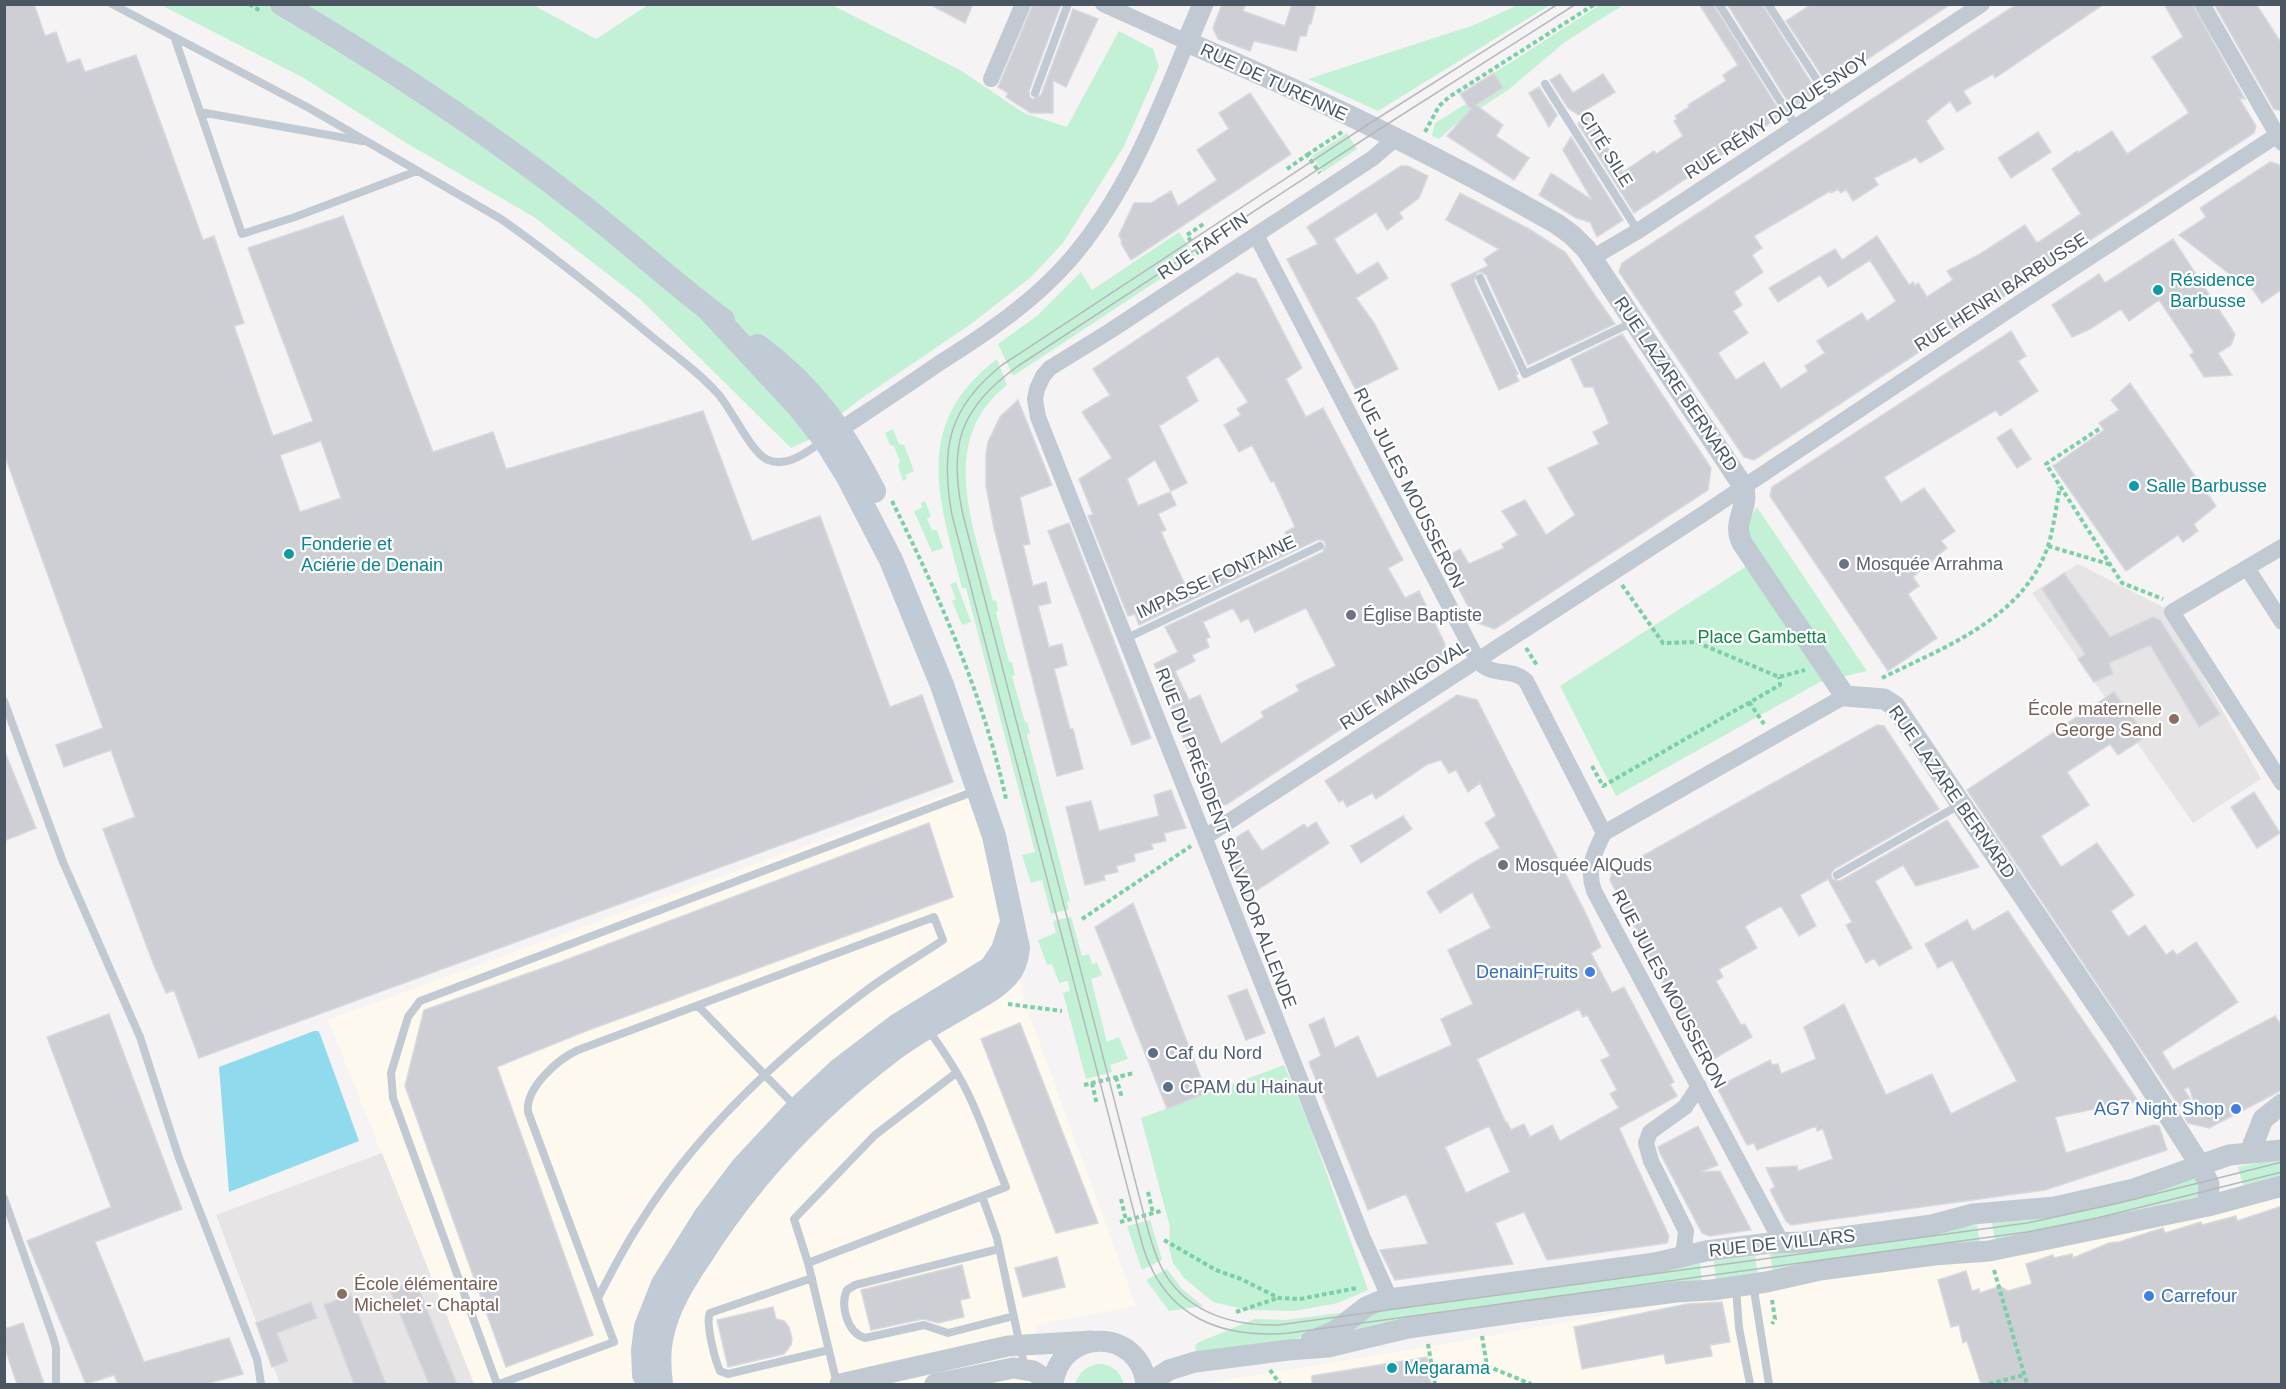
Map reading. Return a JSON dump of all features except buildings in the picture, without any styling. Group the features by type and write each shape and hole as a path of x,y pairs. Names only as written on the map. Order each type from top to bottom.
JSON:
{"main road":[{"path":"273,9 389,70 509,151 603,221 709,310 799,407 855,454 905,554 941,639 974,728 982,789 1012,917 1004,950 991,968 922,1020 882,1037 839,1070 804,1115 780,1152 735,1205 679,1292 662,1334 659,1360 661,1384"},
{"path":"644,1384 644,1338 650,1315 663,1284 705,1217 730,1184 804,1115"}],"street":[{"path":"991,79 1023,4"},
{"name":"RUE DE TURENNE","path":"1103,4 1253,70 1444,163"},
{"path":"833,435 999,323 1031,298 1068,262 1091,232 1123,182 1147,137 1203,4"},
{"name":"RUE RÉMY DUQUESNOY","path":"1592,258 1638,231 1982,4"},
{"path":"2202,4 2280,137"},
{"name":"RUE HENRI BARBUSSE","path":"1743,486 2280,137"},
{"name":"RUE TAFFIN","path":"1036,389 1050,368 1372,158 1396,138"},
{"name":"RUE LAZARE BERNARD","path":"1444,163 1566,229 1592,258 1743,486 1746,496 1738,522 1739,537 1845,696 1884,699 1895,706 2121,1041 2200,1165 2209,1184 2208,1206"},
{"name":"RUE JULES MOUSSERON","path":"1256,235 1478,661"},
{"name":"RUE DU PRÉSIDENT SALVADOR ALLENDE","path":"1036,389 1038,417 1362,1236 1387,1291"},
{"name":"RUE MAINGOVAL","path":"1205,837 1743,486"},
{"path":"2282,547 2172,612 2282,783"},
{"path":"2247,568 2282,622"},
{"path":"1478,661 1487,669 1518,675 1526,681 1604,833 1845,696"},
{"name":"RUE JULES MOUSSERON","path":"1604,833 1591,861 1590,877 1594,891 1782,1243"},
{"path":"1683,1256 1686,1231 1650,1161 1646,1143 1650,1132 1685,1107 1699,1086"},
{"path":"2250,1152 2263,1119 2282,1104"},
{"name":"RUE DE VILLARS","path":"1288,1350 1335,1331 1387,1291 1655,1263 1683,1256 1762,1244 1932,1225 1973,1214 2055,1207 2134,1189 2229,1155 2282,1150"},
{"name":"RUE DE VILLARS","path":"838,1384 1020,1344 1109,1342 1130,1352 1161,1361 1195,1362 1328,1347 1401,1329 1744,1285 1820,1270 1934,1255 1973,1254 2028,1245 2146,1217 2208,1206 2282,1186"},
{"path":"935,1384 995,1371 1025,1369 1042,1375 1053,1384 1056,1371 1065,1356 1075,1348 1092,1341"},
{"path":"1130,1352 1140,1365 1147,1384"},
{"name":"RUE DE VILLARS","path":"1147,1384 1168,1370 1195,1362"}],"lane":[{"path":"112,4 302,104 515,229 648,333 719,396 761,456 774,462 789,461 833,435"},
{"path":"1035,93 1068,4"},
{"path":"1719,4 1797,126"},
{"path":"1768,4 1832,103"},
{"path":"175,39 242,234 417,171"},
{"name":"CITÉ SILE","path":"1545,84 1638,231"},
{"path":"200,112 368,142"},
{"path":"1480,278 1525,374 1633,321"},
{"name":"IMPASSE FONTAINE","path":"1127,638 1320,546"},
{"path":"4,701 67,871 140,1037 179,1158 257,1359 261,1384"},
{"path":"598,1298 640,1222 663,1189 720,1120 807,1038 869,989 943,940 934,916 569,1054 555,1064 532,1092 528,1112 614,1342 498,1384 393,1098 391,1073 408,1017 420,1001 982,789"},
{"path":"1837,875 1961,803"},
{"path":"698,1006 804,1115"},
{"path":"808,1263 1006,1187 971,1099 922,1020"},
{"path":"838,1384 808,1263 794,1219 875,1135 956,1073"},
{"path":"982,1196 999,1249 1025,1369"},
{"path":"4,1198 53,1337 56,1384"},
{"path":"999,1249 850,1287 844,1298 848,1320 851,1329 857,1335 869,1338 924,1325 948,1333 1014,1316"},
{"path":"812,1278 710,1313 707,1321 720,1371 728,1374 829,1350"},
{"path":"1744,1285 1740,1328 1750,1384"},
{"path":"1744,1285 1769,1384"}],"path":[{"path":"249,4 273,9"},
{"path":"1416,148 1443,101 1594,4"},
{"path":"1287,168 1340,134 1353,118"},
{"path":"1308,155 1328,186"},
{"path":"1205,223 1186,235 1208,267"},
{"path":"2099,429 2046,464 2122,583 2163,598 2172,612"},
{"path":"1869,698 1878,680 1970,634 2005,609 2028,583 2048,546 2060,487"},
{"path":"2048,546 2112,565"},
{"path":"1613,572 1663,644 1696,642 1779,677 1824,665"},
{"path":"1517,635 1541,671"},
{"path":"1592,765 1603,786 1780,685 1779,677"},
{"path":"1749,702 1773,737"},
{"path":"1082,920 1205,837"},
{"path":"1006,1003 1062,1011"},
{"path":"1084,1085 1134,1073"},
{"path":"1116,1077 1122,1098"},
{"path":"1092,1083 1097,1105"},
{"path":"1148,1192 1153,1213"},
{"path":"1121,1200 1126,1220"},
{"path":"1120,1222 1161,1211"},
{"path":"1164,1240 1216,1270 1241,1279 1279,1298"},
{"path":"1998,1287 2027,1384"},
{"path":"1236,1312 1279,1298 1300,1299 1387,1291"},
{"path":"1480,1318 1486,1366 1532,1384"},
{"path":"1427,1340 1434,1384"},
{"path":"1268,1367 1280,1384"},
{"path":"1989,1384 2024,1375"}],"shaded area":[{"name":"École maternelle George Sand","path":"2078,564 2165,608 2261,779 2193,823 2032,593"},
{"path":"969,786 1027,1009 1136,1306 1036,1325 1039,1384 474,1384 328,1020"},
{"name":"École élémentaire Michelet - Chaptal","path":"382,1153 474,1384 280,1384 216,1215"},
{"path":"2281,1196 2281,1384 1201,1384 1472,1339 1720,1294 2075,1244"}],"green space":[{"path":"161,5 533,5 596,39 648,5 832,5 960,70 1024,113 1067,127 1119,31 1153,49 1159,67 1124,146 1063,243 1031,277 971,324 859,400 810,439 791,448 640,299 534,217 408,144 302,77"},
{"path":"1518,5 1550,5 1378,111 1308,79 1474,25"},
{"path":"1600,5 1623,5 1565,42 1508,90 1457,123 1439,139 1432,136 1435,123 1466,104 1470,109 1503,89 1494,73"},
{"path":"1347,133 1357,149 1323,172 1312,156"},
{"path":"1179,232 1195,256 1013,376 998,344 1037,316 1081,272 1092,290"},
{"path":"997,359 1007,385 985,407 972,432 966,459 966,487 977,544 993,601 996,600 998,611 996,612 1009,662 1012,662 1015,675 1012,676 1030,733 1027,735 1070,901 1067,902 1069,909 1051,914 1042,880 1031,883 1022,855 1035,852 966,588 962,588 953,556 940,494 939,465 942,437 952,410 970,384"},
{"path":"893,429 899,444 904,445 914,471 905,475 907,479 903,481 898,466 900,461 885,433"},
{"path":"925,501 931,516 927,519 932,530 937,530 943,548 932,552 914,511 922,508 921,503"},
{"name":"Place Gambetta","path":"1757,507 1867,671 1820,682 1616,796 1560,686 1750,564 1746,523"},
{"path":"956,582 971,622 962,625 952,601 956,599 950,584"},
{"path":"1071,917 1082,956 1089,954 1092,964 1097,962 1102,975 1091,979 1107,1042 1119,1037 1128,1059 1110,1065 1112,1072 1086,1079 1063,993 1070,991 1068,981 1059,983 1052,964 1047,965 1038,940 1056,933 1053,921"},
{"path":"1284,1065 1309,1124 1368,1290 1338,1303 1294,1311 1246,1310 1213,1302 1184,1278 1173,1263 1169,1249 1170,1227 1141,1118"},
{"path":"2281,1158 2281,1177 2243,1186 2238,1167"},
{"path":"2198,1177 2200,1197 1995,1242 1992,1223"},
{"path":"1150,1220 1162,1260 1142,1270 1127,1226"},
{"path":"1977,1225 1980,1244 1773,1273 1770,1253"},
{"path":"1755,1256 1758,1275 1716,1280 1714,1261"},
{"path":"1700,1264 1702,1283 1345,1332 1357,1323 1394,1305"},
{"path":"1167,1269 1182,1289 1203,1306 1169,1311 1146,1280"},
{"path":"1347,1312 1319,1330 1294,1339 1196,1352 1197,1343 1255,1319 1285,1320"},
{"path":"1098,1364 1115,1369 1124,1384 1075,1384 1084,1371"}],"water":[{"path":"314,1031 320,1034 359,1141 229,1192 219,1067"}],"tram line":[{"path":"1558,4 1367,125 1002,365 970,397 952,431 947,470 952,515 1143,1247 1153,1271 1166,1291 1181,1307 1199,1319 1241,1332 1289,1333 2027,1232 2097,1218 2282,1172"},
{"path":"1576,4 1378,130 1018,366 982,397 963,430 958,449 957,469 963,515 1147,1226 1156,1255 1167,1277 1192,1303 1207,1312 1241,1322 1278,1325 2027,1223 2119,1203 2282,1162"}],"place":[{"name":"Résidence Barbusse","path":"2158,290"},
{"name":"Salle Barbusse","path":"2134,486"},
{"name":"Fonderie et Aciérie de Denain","path":"289,554"},
{"name":"Mosquée Arrahma","path":"1844,564"},
{"name":"Église Baptiste","path":"1351,615"},
{"name":"École maternelle George Sand","path":"2174,719"},
{"name":"Mosquée AlQuds","path":"1503,865"},
{"name":"DenainFruits","path":"1590,972"},
{"name":"Caf du Nord","path":"1153,1053"},
{"name":"CPAM du Hainaut","path":"1168,1087"},
{"name":"AG7 Night Shop","path":"2236,1109"},
{"name":"École élémentaire Michelet - Chaptal","path":"342,1294"},
{"name":"Carrefour","path":"2149,1296"},
{"name":"Megarama","path":"1392,1368"}]}
